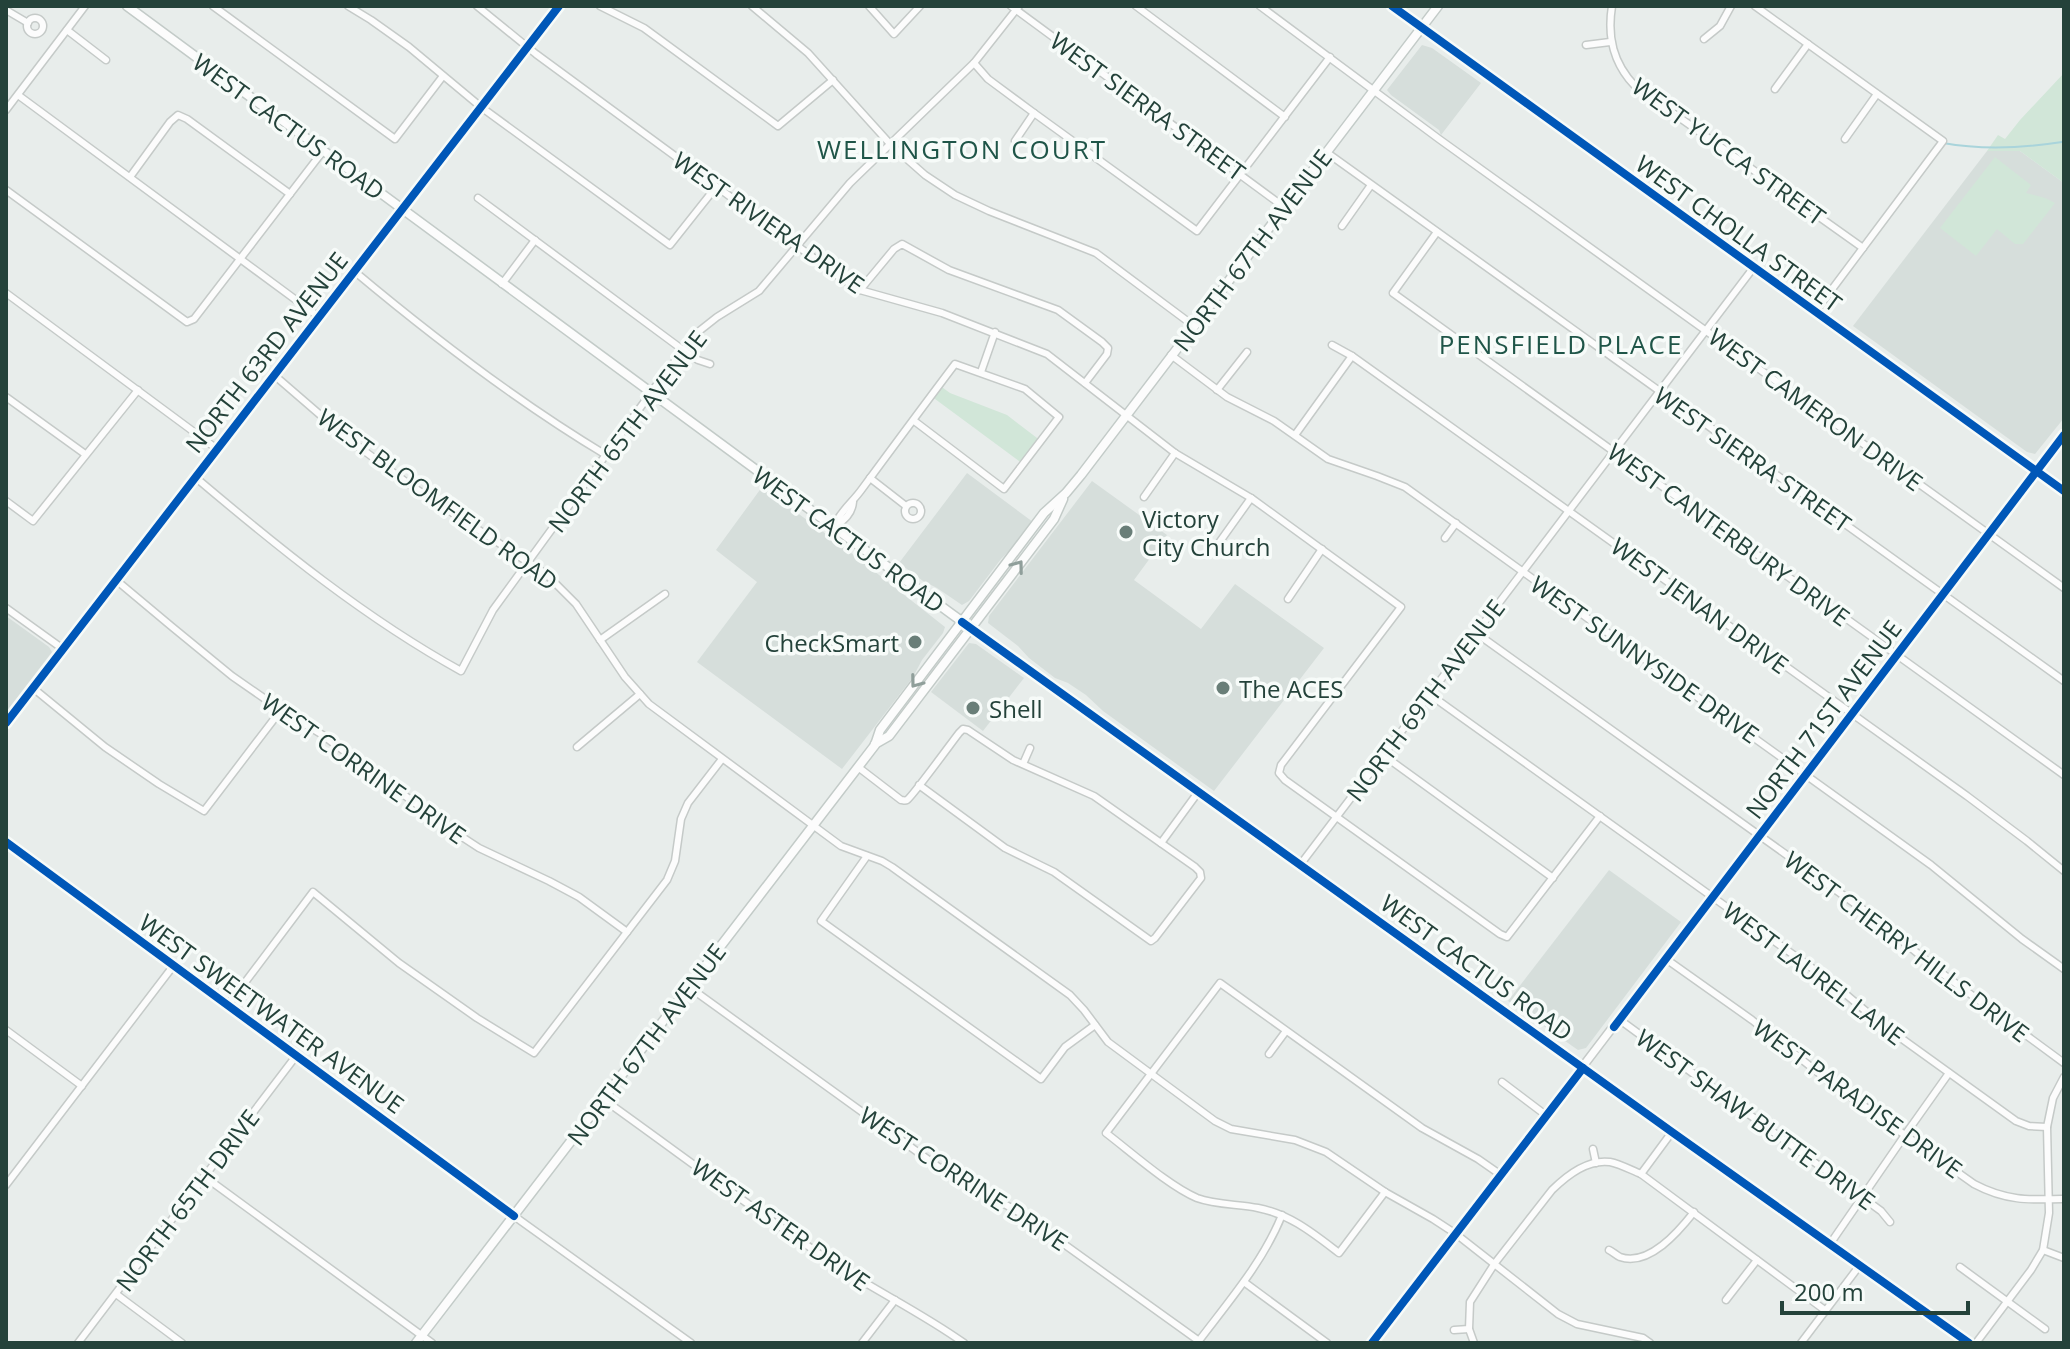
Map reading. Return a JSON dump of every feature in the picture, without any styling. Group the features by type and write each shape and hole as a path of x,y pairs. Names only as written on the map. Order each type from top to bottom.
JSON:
{"main road":[{"name":"WEST CACTUS ROAD","path":"127,6 962,622 1969,1343"},
{"name":"NORTH 67TH AVENUE","path":"419,1340 875,745 880,730 1044,513 1066,493 1438,6"},
{"name":"NORTH 67TH AVENUE","path":"875,745 889,736 1054,519 1066,493"}],"street":[{"path":"6,110 85,6"},
{"path":"213,6 395,139 443,76"},
{"path":"348,6 409,47 481,107 670,245 716,187"},
{"name":"WEST RIVIERA DRIVE","path":"477,6 527,48 832,273 860,290 942,313 1047,354 1126,415"},
{"name":"NORTH 63RD AVENUE","path":"6,723 559,6"},
{"path":"600,6 644,28 778,126 833,80"},
{"path":"752,6 787,34 891,145 925,175 999,216 1096,253 1194,326"},
{"path":"869,6 894,34 920,6"},
{"path":"1136,6 1285,117"},
{"name":"WEST CAMERON DRIVE","path":"1260,6 1448,146 2064,588"},
{"name":"WEST CHOLLA STREET","path":"1392,6 2064,491"},
{"name":"WEST YUCCA STREET","path":"1612,6 1610,42 1620,68 1635,86 1863,248"},
{"path":"1704,39 1720,26 1731,6"},
{"path":"1755,6 1943,141 1815,312"},
{"name":"NORTH 65TH AVENUE","path":"195,477 282,550 401,636 461,671 493,610 698,332 759,291 850,183 974,63 1015,7"},
{"name":"WEST SIERRA STREET","path":"1015,7 1284,207"},
{"path":"6,10 28,23"},
{"path":"67,30 106,60"},
{"path":"1586,45 1610,42"},
{"path":"1775,89 1808,44"},
{"path":"974,63 988,79 1197,231 1330,57"},
{"path":"1845,139 1877,94"},
{"path":"18,95 319,317"},
{"path":"1015,141 1034,113"},
{"path":"130,177 178,115 290,194"},
{"path":"6,190 187,322 194,319 323,151"},
{"name":"WEST SIERRA STREET","path":"1326,152 2064,681"},
{"path":"1342,226 1371,185"},
{"path":"478,198 683,350 710,364"},
{"name":"WEST CANTERBURY DRIVE","path":"1437,232 1393,293 2064,775"},
{"path":"502,284 535,240"},
{"path":"860,290 894,249 902,244 949,270 1058,310 1102,342 1108,348 1107,354 1085,383"},
{"name":"NORTH 69TH AVENUE","path":"1300,865 1754,267"},
{"path":"354,271 484,375 606,455"},
{"path":"6,293 217,449"},
{"path":"981,372 995,332"},
{"name":"WEST JENAN DRIVE","path":"1332,345 1352,356 1852,713 2064,871"},
{"path":"1217,390 1247,352"},
{"name":"WEST SUNNYSIDE DRIVE","path":"1171,355 1235,402 1274,421 1328,459 1405,487 1931,865 2064,969"},
{"path":"1295,435 1352,356"},
{"path":"833,528 846,505 853,502 870,478 913,420 955,364 1025,389 1059,417 1004,489 913,420"},
{"name":"WEST BLOOMFIELD ROAD","path":"274,375 347,438 410,485 546,574 576,604 625,677 649,704 812,825 847,849 892,867 1070,995 1108,1042 1224,1127 1310,1145 1456,1234 1495,1263 1555,1317 1643,1338 1650,1343"},
{"path":"6,501 33,521 138,390"},
{"path":"6,397 85,454"},
{"path":"1126,415 1175,453 1251,498 1401,607 1281,765 1279,773 1285,780 1507,937 1600,816"},
{"name":"NORTH 71ST AVENUE","path":"1372,1343 2064,435"},
{"path":"1144,497 1175,453"},
{"path":"870,478 906,506"},
{"path":"1216,547 1251,498"},
{"path":"1445,538 1456,523"},
{"path":"1288,599 1322,549"},
{"name":"WEST CORRINE DRIVE","path":"116,580 220,666 281,710 321,734 479,848 569,892 627,932"},
{"path":"600,640 665,594"},
{"path":"6,608 63,649"},
{"name":"WEST CHERRY HILLS DRIVE","path":"1476,633 1868,913 1943,974 2064,1063"},
{"path":"33,688 105,747 204,811 281,710"},
{"path":"577,747 640,694"},
{"name":"WEST LAUREL LANE","path":"1429,694 1830,981 1880,1023 2023,1125 2047,1127"},
{"path":"858,767 905,801 963,729 1005,755 1084,790 1200,872 1201,878 1151,941 1054,872 1005,848 919,785"},
{"path":"1023,764 1030,748"},
{"path":"1383,755 1553,878"},
{"path":"228,1005 313,892 399,963 477,1018 534,1053 667,880 675,861 681,819 688,803 722,759"},
{"path":"1161,843 1199,791"},
{"name":"WEST SWEETWATER AVENUE","path":"6,842 691,1343"},
{"path":"867,856 821,921 1041,1079 1065,1047 1095,1025"},
{"name":"WEST PARADISE DRIVE","path":"1666,959 1752,1020 1830,1082 1984,1189 2017,1200 2064,1199"},
{"path":"6,1185 174,965"},
{"path":"1385,1192 1339,1253 1299,1223 1282,1215 1200,1199 1183,1191 1106,1133 1220,983 1422,1128 1501,1175"},
{"name":"WEST CORRINE DRIVE","path":"689,987 937,1166 1022,1214 1198,1342"},
{"name":"WEST SHAW BUTTE DRIVE","path":"1620,1020 1881,1211 1890,1222"},
{"path":"6,1030 82,1086"},
{"path":"1269,1054 1286,1031"},
{"name":"NORTH 65TH DRIVE","path":"78,1343 296,1056"},
{"path":"1830,1244 1949,1073"},
{"path":"1976,1343 2043,1250 2049,1199 2047,1127 2053,1098 2064,1077"},
{"path":"1502,1082 1547,1116"},
{"name":"WEST ASTER DRIVE","path":"603,1099 801,1242 863,1283 935,1322 964,1343"},
{"path":"1641,1174 1672,1132"},
{"path":"1593,1149 1596,1163"},
{"path":"1474,1343 1469,1329 1470,1302 1495,1263 1563,1179 1582,1167 1596,1163 1608,1162 1641,1174 1826,1311"},
{"path":"205,1177 419,1340 432,1343"},
{"path":"1609,1250 1621,1257 1647,1254 1672,1238 1694,1212"},
{"path":"1198,1342 1244,1282 1282,1215"},
{"path":"2043,1250 2064,1258"},
{"path":"1726,1300 1757,1260"},
{"path":"1801,1343 1860,1265"},
{"path":"1960,1267 2045,1329"},
{"path":"1244,1282 1327,1343"},
{"path":"116,1294 182,1343"},
{"path":"862,1343 895,1300"},
{"path":"1454,1330 1469,1329"}],"shaded area":[{"path":"1422,45 1432,48 1481,83 1441,135 1439,130 1387,90"},
{"path":"1987,151 2020,151 2064,183 2064,418 2035,454 2027,452 1853,326"},
{"path":"967,473 1033,522 969,601 962,605 899,563"},
{"path":"1092,481 1167,535 1134,580 1201,629 1235,584 1324,648 1214,791 1103,711 1086,695 1055,678 988,623 989,616"},
{"path":"762,487 945,627 913,677 842,769 697,662 757,582 716,550"},
{"path":"6,616 52,652 6,712"},
{"path":"969,643 976,644 1024,678 983,731 931,692"},
{"path":"1609,870 1681,922 1586,1048 1578,1050 1508,1001"}],"green space":[{"path":"2064,73 2064,183 2020,151 1987,151 1998,135 2005,139"},
{"path":"1995,157 2031,185 2026,193 2055,203 2023,244 2015,244 1997,229 1976,256 1940,228"},
{"path":"939,385 950,393 1007,415 1041,441 1023,464 931,396"}],"waterway":[{"path":"1943,143 2002,147 2062,142"}],"cycle path":[{"path":"6,723 559,6"},
{"path":"1392,6 2064,491"},
{"path":"1614,1027 2064,435"},
{"path":"962,622 1969,1343"},
{"path":"6,842 514,1216"},
{"path":"1372,1343 1583,1068"}],"place":[{"name":"Victory City Church","path":"1126,532"},
{"name":"CheckSmart","path":"915,642"},
{"name":"The ACES","path":"1223,688"},
{"name":"Shell","path":"973,708"}],"district":[{"name":"WELLINGTON COURT","path":"962,149"},
{"name":"PENSFIELD PLACE","path":"1561,344"}]}
